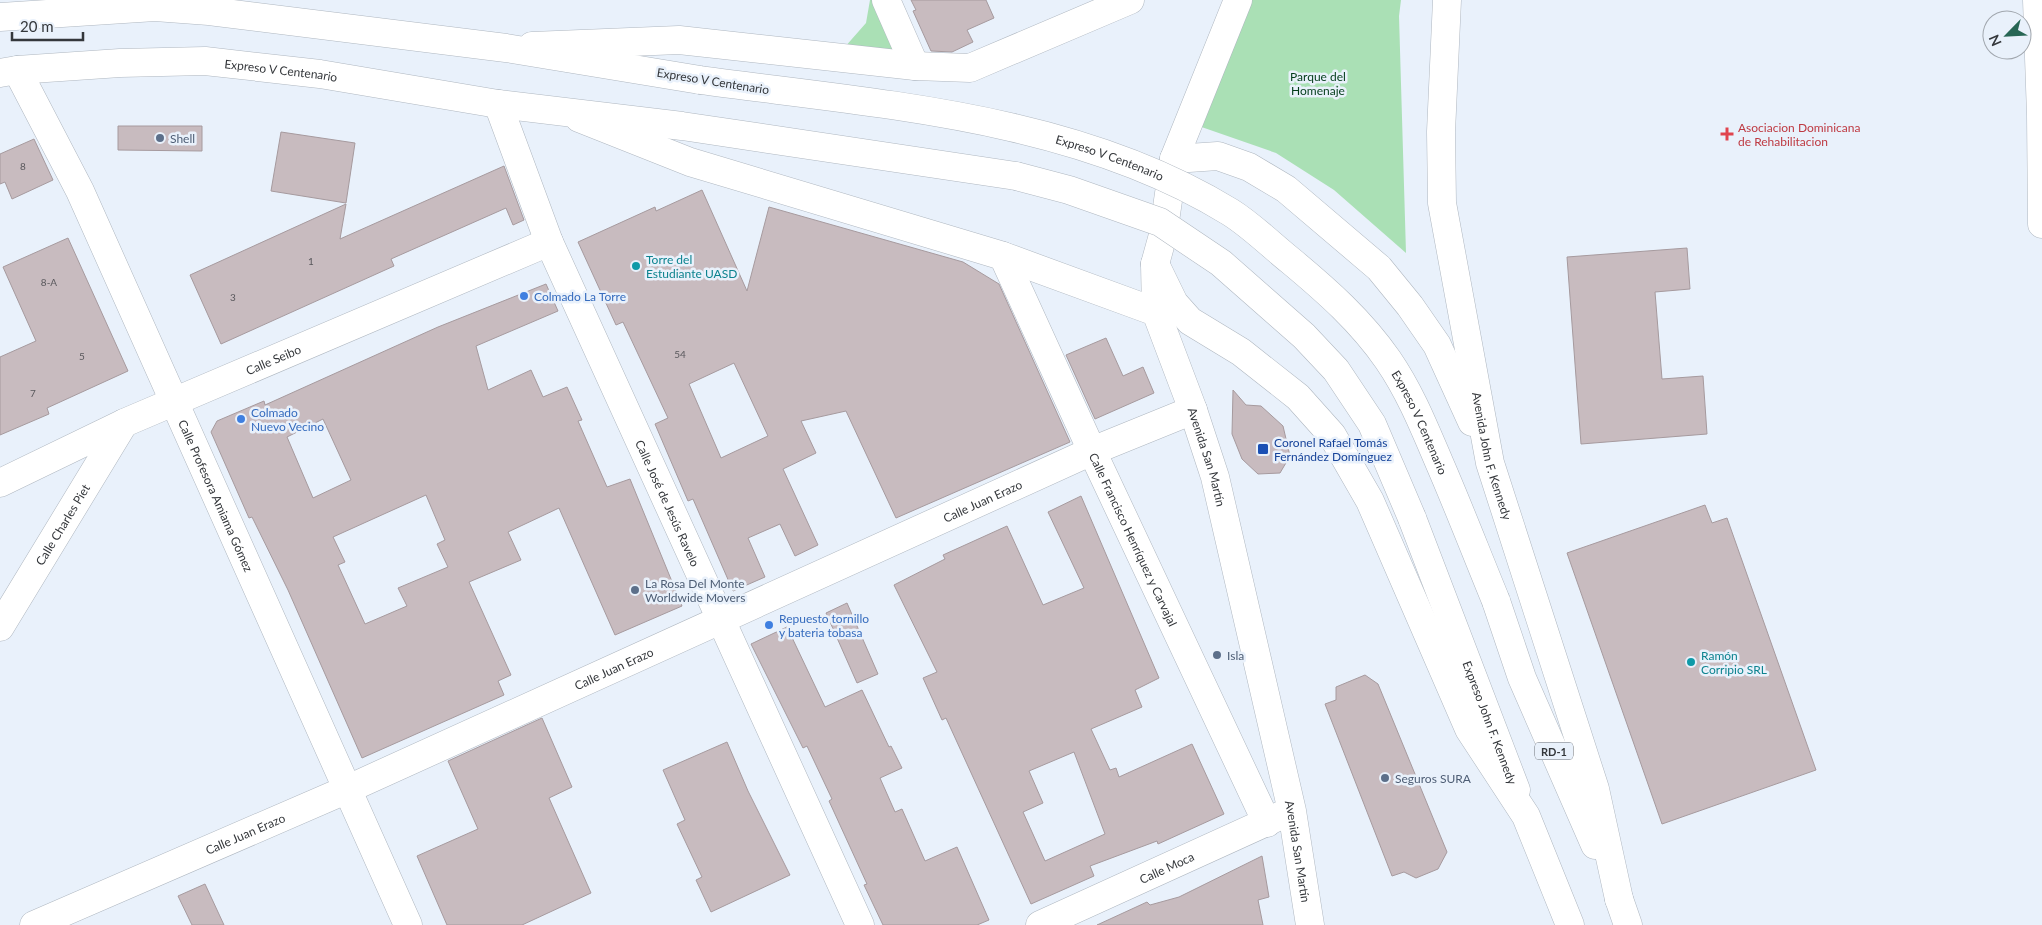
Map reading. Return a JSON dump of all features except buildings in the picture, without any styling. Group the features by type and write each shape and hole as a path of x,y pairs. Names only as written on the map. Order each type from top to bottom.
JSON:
{"main road":[{"path":"886,0 915,66"},
{"name":"Expreso V Centenario","path":"506,48 679,40 915,66 970,68 1130,0"},
{"name":"Avenida San Martín","path":"1238,0 1174,159 1163,235 1155,264 1156,312 1193,410 1215,478 1292,810 1310,925"},
{"name":"Avenida John F. Kennedy","path":"1447,0 1442,132 1442,203 1490,462 1595,789 1618,899"},
{"path":"2037,0 2042,224"},
{"name":"Expreso V Centenario","path":"0,17 103,6 209,11 506,48 700,80 961,117 1043,136 1119,159 1176,183 1232,213 1313,279 1354,316 1388,361 1416,407 1496,601 1522,678 1618,899"},
{"name":"Expreso V Centenario","path":"9,72 120,62 205,62 320,74 498,104 682,126 1016,176 1069,190 1160,222 1221,263 1304,336 1336,370 1372,424 1412,518"},
{"name":"Calle Profesora Amiama Gómez","path":"9,72 80,192 408,925"},
{"name":"Calle José de Jesús Ravelo","path":"498,104 549,242 860,925"},
{"name":"Expreso V Centenario","path":"561,112 690,162 1003,256 1156,312"},
{"path":"1174,159 1218,156 1249,167 1286,189 1379,268 1410,306 1437,345 1490,462"},
{"name":"Calle Seibo","path":"0,482 124,423 549,242"},
{"name":"Calle Francisco Henríquez y Carvajal","path":"1003,256 1092,451 1268,823"},
{"path":"1155,264 1174,303 1190,321 1241,352 1298,397 1332,435 1370,501 1469,729 1526,816"},
{"name":"Calle Juan Erazo","path":"34,925 348,789 1092,451 1193,410"},
{"name":"Calle Charles Piet","path":"0,627 124,423"},
{"name":"Expreso John F. Kennedy","path":"1412,518 1526,816 1570,925"},
{"name":"Calle Moca","path":"1040,925 1268,823 1292,810"},
{"name":"RD-1","path":"1618,899 1628,925"}],"green space":[{"path":"870,0 878,0 902,56 844,48 866,23"},
{"name":"Parque del Homenaje","path":"1242,0 1401,0 1399,16 1406,253 1334,190 1276,153 1190,123"}],"place":[{"name":"Asociacion Dominicana de Rehabilitacion","path":"1727,134"},
{"name":"Shell","path":"160,138"},
{"name":"Torre del Estudiante UASD","path":"636,266"},
{"name":"Colmado La Torre","path":"524,296"},
{"name":"Colmado Nuevo Vecino","path":"241,419"},
{"name":"Coronel Rafael Tomás Fernández Domínguez","path":"1263,449"},
{"name":"La Rosa Del Monte Worldwide Movers","path":"635,590"},
{"name":"Repuesto tornillo y bateria tobasa","path":"769,625"},
{"name":"Isla","path":"1217,655"},
{"name":"Ramón Corripio SRL","path":"1691,662"},
{"name":"Seguros SURA","path":"1385,778"}]}
